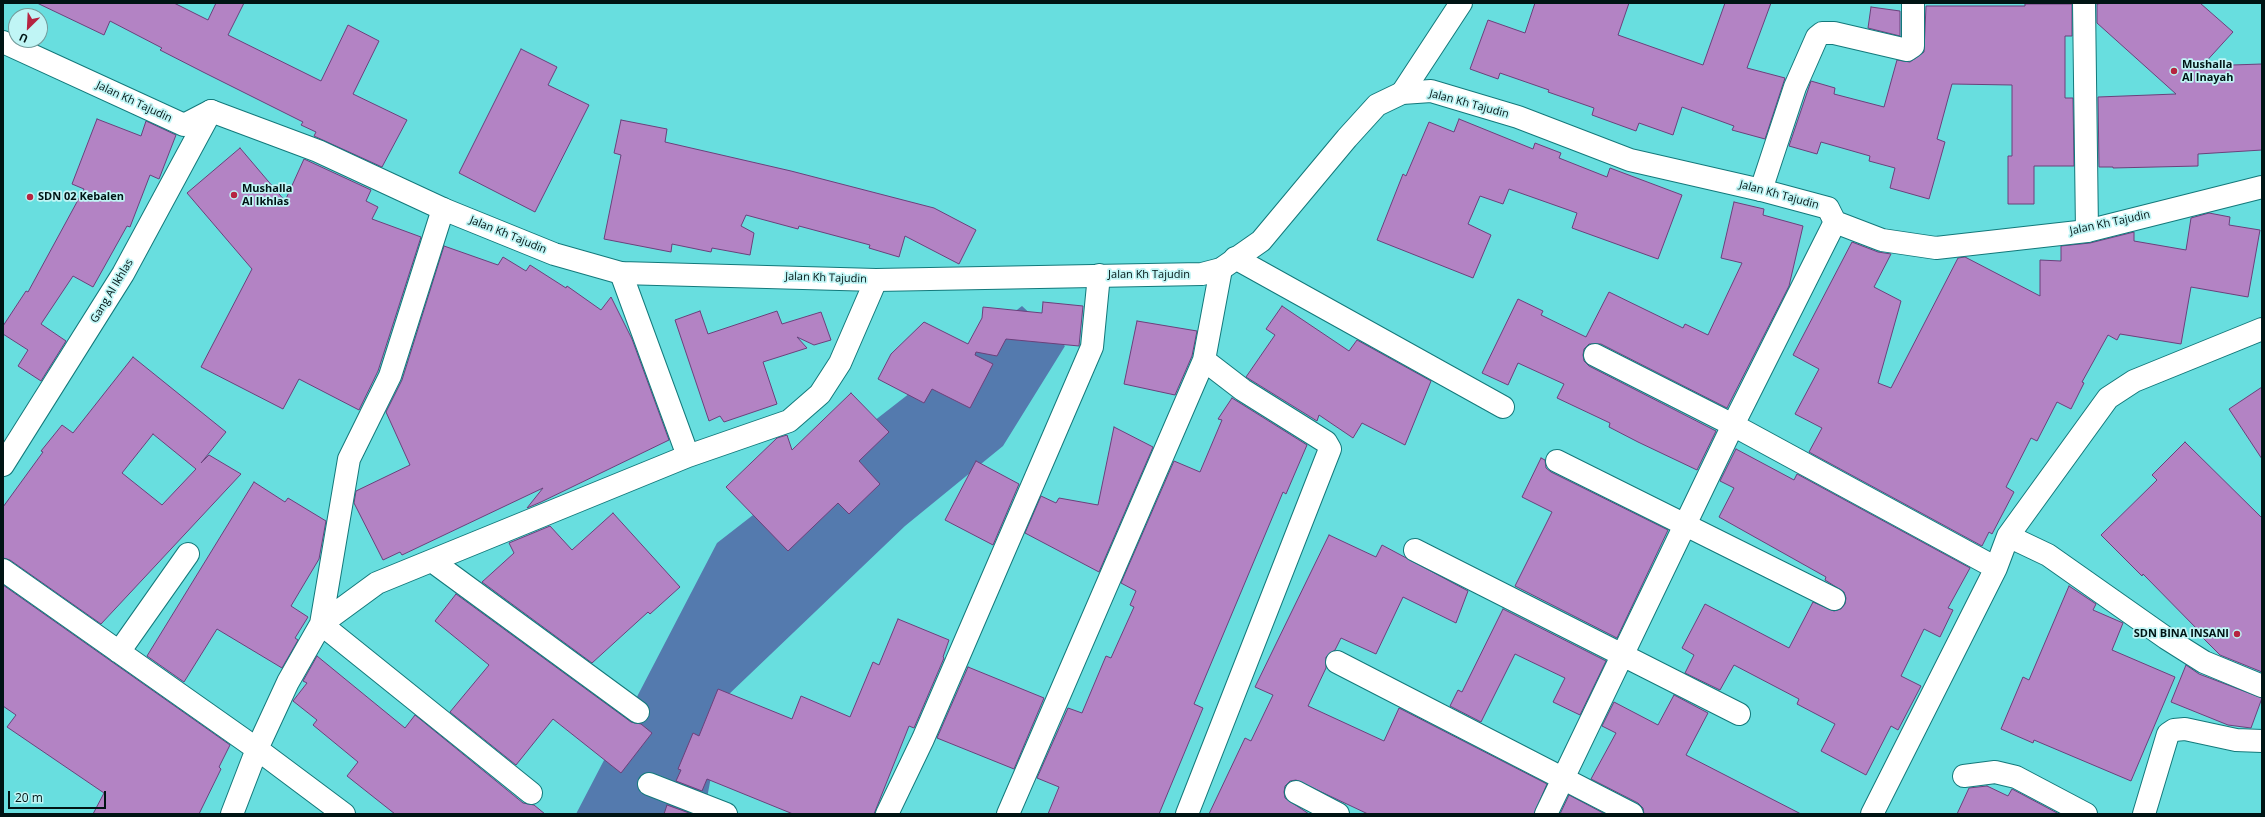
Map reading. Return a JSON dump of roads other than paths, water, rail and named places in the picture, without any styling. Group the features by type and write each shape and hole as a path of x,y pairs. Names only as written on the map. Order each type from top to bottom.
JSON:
{"street":[{"path":"1402,93 1461,3"},
{"path":"1761,190 1795,87 1817,38 1822,33 1834,33 1907,50 1913,46 1913,3"},
{"path":"2084,3 2087,230"},
{"name":"Jalan Kh Tajudin","path":"3,42 184,125 211,111 318,151 443,209 554,254 621,273 876,280 1099,275 1186,276 1228,263 1261,240 1347,138 1377,105 1402,93 1431,91 1518,117 1630,160 1761,190 1828,208 1835,222 1882,240 1936,248 2087,230 2262,187"},
{"name":"Gang Al Ikhlas","path":"3,465 123,274 211,111"},
{"path":"232,814 257,749 288,682 321,624 349,459 390,376 443,209"},
{"path":"1546,814 1733,425 1835,222"},
{"path":"1008,814 1204,360 1228,263 1503,407"},
{"path":"621,273 688,456"},
{"path":"887,814 923,739 1092,347 1099,275"},
{"path":"321,624 377,583 688,456 789,421 820,394 840,363 876,280"},
{"path":"1872,814 1996,568 2013,538 2108,398 2134,380 2262,329"},
{"path":"1595,355 1733,425 1996,568"},
{"path":"1187,814 1330,449 1326,442 1243,390 1204,360"},
{"path":"1557,461 1684,526 1834,599"},
{"path":"2013,538 2048,555 2166,638 2204,662 2262,686"},
{"path":"1415,550 1739,714"},
{"path":"119,652 188,554"},
{"path":"432,561 638,712"},
{"path":"3,570 257,749 344,814"},
{"path":"321,624 531,793"},
{"path":"1337,662 1632,814"},
{"path":"2144,814 2168,734 2174,730 2185,729 2236,740 2262,741"},
{"path":"1964,776 1995,772 2016,776 2086,814"},
{"path":"649,784 726,814"},
{"path":"1296,792 1338,814"}],"water":[{"path":"1022,306 1065,346 1003,446 905,526 726,697 704,814 576,814 717,543"}],"place":[{"name":"Mushalla Al Inayah","path":"2174,71"},
{"name":"Mushalla Al Ikhlas","path":"234,195"},
{"name":"SDN 02 Kebalen","path":"30,197"},
{"name":"SDN BINA INSANI","path":"2237,634"}]}
